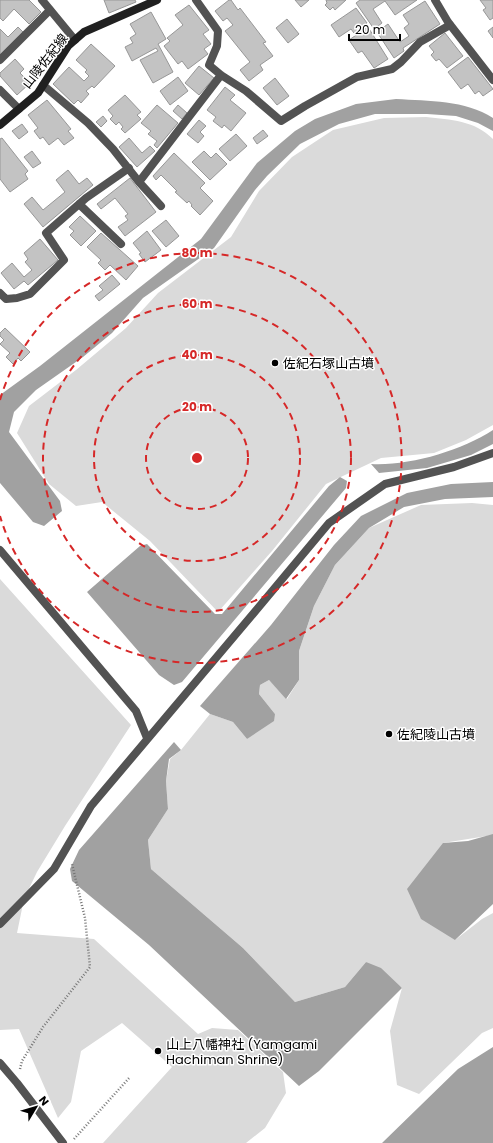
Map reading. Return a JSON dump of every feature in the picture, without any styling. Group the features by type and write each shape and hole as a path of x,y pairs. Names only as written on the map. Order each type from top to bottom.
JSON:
{"main road":[{"name":"山陵佐紀線","path":"0,125 38,93 68,46 84,32 147,2 157,0"}],"street":[{"path":"42,0 75,40"},
{"path":"196,0 218,31 216,46 209,65 246,90 281,121 357,77 392,69 401,62 420,42 450,25"},
{"path":"436,0 450,25 493,80"},
{"path":"0,60 50,10"},
{"path":"139,182 222,75"},
{"path":"42,85 88,123 113,149 139,182 161,206"},
{"path":"0,90 19,109"},
{"path":"0,293 6,299 17,298 30,294 64,260 46,234 86,198 129,168"},
{"path":"79,204 121,244"},
{"path":"0,924 54,869 90,806 329,523 385,484 454,467 493,453"},
{"path":"0,550 136,711 147,738"},
{"path":"0,1063 63,1143"}],"path":[{"path":"17,1083 22,1061 43,1027 90,967 85,918 68,846"},
{"path":"70,1143 130,1077"}],"shaded area":[{"path":"396,99 446,102 471,108 493,118 493,131 478,123 456,116 427,114 375,114 339,124 300,144 267,176 255,190 214,248 143,298 112,333 83,357 36,390 14,412 9,432 60,501 62,511 44,526 33,522 0,483 0,395 40,366 201,239 257,163 295,131 315,119 356,104"},
{"path":"426,117 453,120 470,124 486,133 493,139 493,425 466,440 434,453 381,458 326,484 272,551 218,612 150,541 102,502 76,506 49,484 17,433 29,406 76,370 126,328 158,293 231,237 259,191 292,157 333,130 384,118"},
{"path":"493,430 493,444 471,455 427,468 379,473 371,464 386,464 418,460 434,456 480,438"},
{"path":"340,477 347,481 346,488 182,682 174,685 159,675 87,592 140,546 147,544 215,614 222,614 329,486"},
{"path":"493,482 493,497 445,499 404,507 369,528 335,565 314,606 299,651 299,680 286,699 269,680 260,685 259,694 275,714 274,721 247,739 233,722 210,714 200,706 271,625 334,545 361,516 407,493 451,484"},
{"path":"472,503 493,505 493,835 443,843 455,940 482,919 493,913 493,1028 482,1033 419,1094 397,1085 390,1031 402,988 366,962 345,987 295,1002 243,948 151,869 148,840 168,809 166,781 170,759 181,750 210,714 233,722 247,739 275,714 259,694 260,685 269,680 287,699 299,680 299,651 314,606 335,565 369,528 421,505"},
{"path":"0,579 131,725 37,872 24,899 17,933 94,939 198,1034 212,1028 238,1030 283,1072 286,1093 265,1128 246,1143 103,1143 172,1067 122,1023 81,1051 71,1102 58,1118 19,1029 0,1030"},
{"path":"174,742 181,750 169,759 166,781 168,809 148,840 151,869 243,948 295,1002 345,987 366,962 381,968 402,988 319,1071 299,1086 149,945 72,881 70,869 79,850"},
{"path":"493,834 493,904 455,940 421,919 407,889 443,843 468,841"},
{"path":"493,1047 493,1143 382,1143 458,1069"}],"building":[{"path":"0,0 29,0 41,12 29,24 14,9 3,21 0,18"},
{"path":"104,0 135,0 136,2 109,13"},
{"path":"231,0 238,10 240,8 266,42 263,43 273,56 260,65 263,70 249,81 240,70 250,62 225,31 233,25 227,18 223,21 215,11"},
{"path":"295,0 309,0 301,7"},
{"path":"326,0 346,0 335,10 333,7 330,10 325,5 327,3"},
{"path":"360,0 417,0 395,15 385,1 373,9 382,23 374,29 356,3"},
{"path":"480,0 493,0 493,18 490,20 483,10 486,8"},
{"path":"425,1 440,24 403,48 404,51 394,58 377,32 388,24 400,42 409,36 404,28 409,24 403,15"},
{"path":"189,5 209,30 203,34 211,44 204,49 208,54 188,69 182,61 178,64 164,46 170,41 167,38 183,25 175,15"},
{"path":"356,8 367,23 354,33 351,29 339,37 331,25"},
{"path":"151,12 166,39 158,44 173,72 153,83 140,60 158,51 156,48 132,61 125,47 133,43 130,38 136,34 130,24"},
{"path":"287,19 299,34 288,43 276,28"},
{"path":"18,27 23,32 0,55 0,29 8,37"},
{"path":"368,27 388,59 374,68 362,51 358,53 349,40"},
{"path":"493,27 493,38 488,31"},
{"path":"445,33 463,56 447,68 439,59 436,61 431,55 434,52 429,46"},
{"path":"91,44 115,66 94,88 92,86 86,91 89,94 81,103 78,100 74,104 53,84 69,67 84,81 89,76 85,72 87,70 76,60"},
{"path":"468,57 493,89 483,96 479,91 475,94 468,84 461,89 448,72"},
{"path":"15,59 24,69 20,73 30,83 17,95 0,76 0,73"},
{"path":"199,66 214,78 199,95 185,83"},
{"path":"178,77 188,91 170,105 160,91"},
{"path":"275,78 289,96 277,105 263,88"},
{"path":"225,87 235,95 230,100 246,113 231,131 224,125 222,128 213,121 216,117 207,110"},
{"path":"125,95 141,112 137,115 141,119 125,133 121,129 123,127 119,122 116,125 110,119 113,116 108,110"},
{"path":"47,100 71,129 68,131 74,138 64,145 58,138 49,145 43,137 40,139 34,131 38,128 28,115"},
{"path":"157,105 178,123 157,148 154,145 157,141 148,134 151,131 141,123"},
{"path":"178,105 187,113 182,119 173,111"},
{"path":"103,116 107,121 101,127 96,122"},
{"path":"199,120 206,126 200,132 204,136 198,143 187,134"},
{"path":"22,124 28,132 19,139 12,131"},
{"path":"263,130 268,136 257,144 253,138"},
{"path":"236,134 247,146 230,161 219,149"},
{"path":"2,138 28,171 25,174 28,179 10,192 0,179 0,139"},
{"path":"129,138 142,153 150,146 155,151 137,167 119,147"},
{"path":"32,151 41,163 33,168 24,157"},
{"path":"204,151 211,158 216,153 227,164 210,180 192,162"},
{"path":"174,153 205,183 200,188 213,201 200,215 191,206 192,205 189,201 187,203 175,192 177,191 161,175 156,180 153,176"},
{"path":"68,170 79,184 87,178 93,185 43,227 24,204 32,197 43,210 65,192 56,180"},
{"path":"130,178 156,212 125,236 118,227 128,220 125,216 128,214 115,198 101,209 97,204"},
{"path":"80,216 96,231 81,246 70,235 74,231 69,227"},
{"path":"166,220 179,236 166,247 152,231"},
{"path":"147,231 161,250 145,262 139,254 141,253 133,243"},
{"path":"101,233 138,266 126,280 110,265 105,270 98,263 101,260 87,247"},
{"path":"40,239 58,260 28,285 24,281 14,289 1,273 12,263 24,277 32,270 25,262 28,259 24,253"},
{"path":"112,275 120,284 99,301 95,296 103,290 99,286"},
{"path":"5,328 30,352 21,361 18,358 13,364 6,357 10,353 0,344 4,340 0,336 0,333"}],"place":[{"name":"佐紀石塚山古墳","path":"275,363"},
{"name":"佐紀陵山古墳","path":"389,734"},
{"name":"山上八幡神社 (Yamgami Hachiman Shrine)","path":"158,1051"}]}
